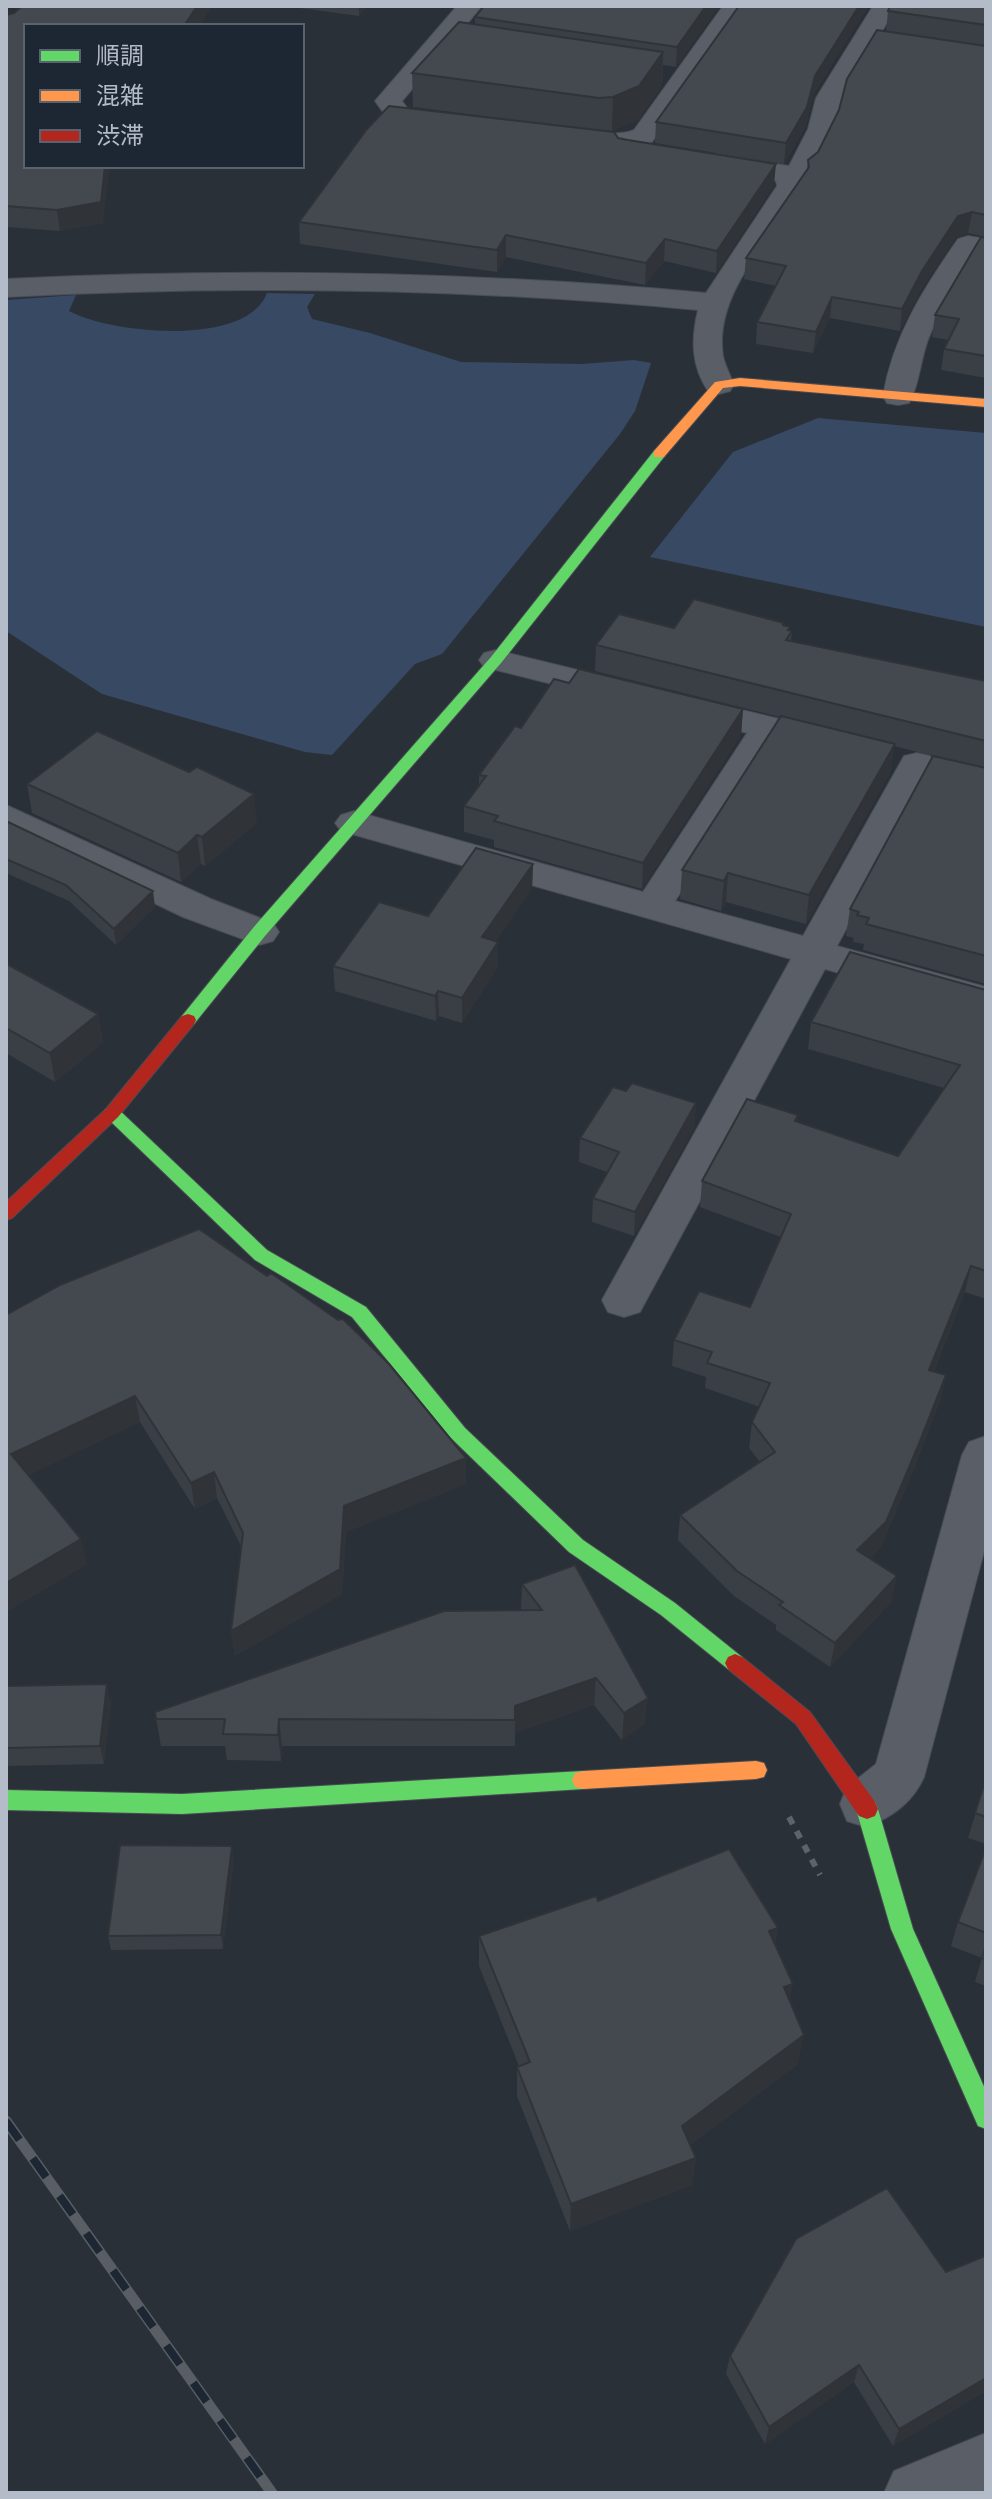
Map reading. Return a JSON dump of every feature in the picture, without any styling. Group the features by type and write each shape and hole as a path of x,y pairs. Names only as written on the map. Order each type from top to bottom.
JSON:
{"street":[{"path":"470,6 388,101 399,116 476,127"},
{"path":"552,137 623,143 643,136 736,6"},
{"path":"691,158 787,175 800,171 821,129 829,98 885,6"},
{"path":"865,38 895,42"},
{"path":"439,42 470,46"},
{"path":"653,74 684,79"},
{"path":"623,143 628,150 659,154"},
{"path":"719,385 706,357 706,323 735,265 791,186 787,175"},
{"path":"898,396 901,368 917,325 968,245 986,248"},
{"path":"6,288 157,279 372,280 654,296 716,303"},
{"path":"6,1213 112,1113 259,932 496,660 691,414 719,385 740,382 986,403"},
{"path":"496,660 902,760 813,953 624,1300"},
{"path":"652,907 769,726"},
{"path":"354,823 986,1001"},
{"path":"16,833 259,932"},
{"path":"112,1113 261,1255 359,1312 458,1433 576,1546 668,1609 803,1718 866,1804 902,1929 986,2118"},
{"path":"866,1804 898,1777 986,1455"},
{"path":"6,1800 182,1804 756,1770"},
{"path":"916,2493 986,2464"}],"water":[{"path":"267,293 315,294 307,307 312,319 370,333 461,362 582,364 634,360 651,363 635,411 620,434 442,654 415,664 332,755 305,752 102,694 6,631 6,300 76,295 69,311 89,319 145,330 176,331 234,322 254,310"},
{"path":"818,418 986,433 986,627 650,557 733,452"}],"building":[{"path":"22,6 197,6 185,24 24,24 24,168 105,168 101,202 57,210 6,206 6,15"},
{"path":"484,6 706,6 677,47 475,17"},
{"path":"739,6 859,6 815,76 807,107 786,143 656,122"},
{"path":"890,6 986,6 986,25 888,11"},
{"path":"459,22 663,52 639,86 613,97 599,98 412,73"},
{"path":"877,30 986,46 986,215 972,212 958,216 922,271 902,309 832,297 816,332 757,322 786,266 746,258 809,167 808,160 818,152 839,110 847,79"},
{"path":"389,106 614,132 618,138 628,140 776,164 717,251 665,239 646,263 506,235 497,250 299,222 367,129"},
{"path":"981,237 986,238 986,356 944,349 959,319 935,315"},
{"path":"694,599 784,623 792,631 786,640 986,681 986,741 596,645 619,614 674,628"},
{"path":"579,669 743,709 643,863 494,821 498,816 464,806 486,776 479,775 515,726 521,728 554,679 569,683"},
{"path":"781,716 895,744 809,895 728,873 724,881 682,870"},
{"path":"97,731 189,772 197,767 254,794 202,837 197,835 178,853 27,784"},
{"path":"933,756 986,768 986,956 866,924 869,918 857,915 859,912 850,909"},
{"path":"6,821 153,891 114,929 66,885 6,859"},
{"path":"476,848 533,864 482,937 498,942 462,998 438,991 435,996 333,966 379,902 428,916"},
{"path":"850,952 986,990 986,1271 971,1266 929,1370 946,1375 918,1446 886,1522 857,1550 897,1576 835,1643 779,1605 783,1602 737,1571 680,1515 775,1452 752,1422 770,1383 707,1363 712,1352 674,1340 699,1291 750,1307 791,1214 702,1181 747,1099 798,1115 795,1121 898,1156 960,1065 811,1022"},
{"path":"7,964 98,1014 50,1053 6,1028"},
{"path":"632,1083 696,1103 635,1212 593,1198 619,1152 580,1138 613,1087 626,1091"},
{"path":"199,1229 267,1276 271,1273 338,1320 343,1319 389,1364 466,1458 344,1506 340,1569 231,1631 243,1533 214,1472 191,1483 135,1396 11,1454 81,1539 6,1583 6,1315 60,1285"},
{"path":"575,1565 648,1698 624,1713 596,1678 515,1706 515,1720 279,1719 278,1735 223,1734 225,1719 156,1719 155,1712 444,1611 542,1610 522,1584"},
{"path":"107,1684 100,1746 6,1748 6,1686"},
{"path":"986,1779 986,1817 975,1813"},
{"path":"120,1845 232,1846 221,1935 108,1936"},
{"path":"986,1848 986,1933 958,1922"},
{"path":"729,1849 778,1928 769,1931 793,1984 784,1987 804,2035 682,2126 696,2158 571,2204 517,2067 530,2062 479,1936 596,1896 598,1901"},
{"path":"887,2188 946,2272 985,2256 986,2378 899,2429 859,2365 769,2427 730,2356 796,2239"}],"railway":[{"path":"6,2121 272,2493"}],"traffic: fast":[{"path":"188,1020 259,932 496,660 659,454"},
{"path":"112,1113 261,1255 359,1312 458,1433 576,1546 668,1609 735,1663"},
{"path":"6,1800 182,1804 583,1780"},
{"path":"867,1809 902,1929 986,2118"}],"traffic: slow":[{"path":"659,454 719,385 740,382 986,403"},
{"path":"583,1780 756,1770"}],"traffic: jam":[{"path":"6,1213 112,1113 188,1020"},
{"path":"735,1663 803,1718 867,1809"}]}
